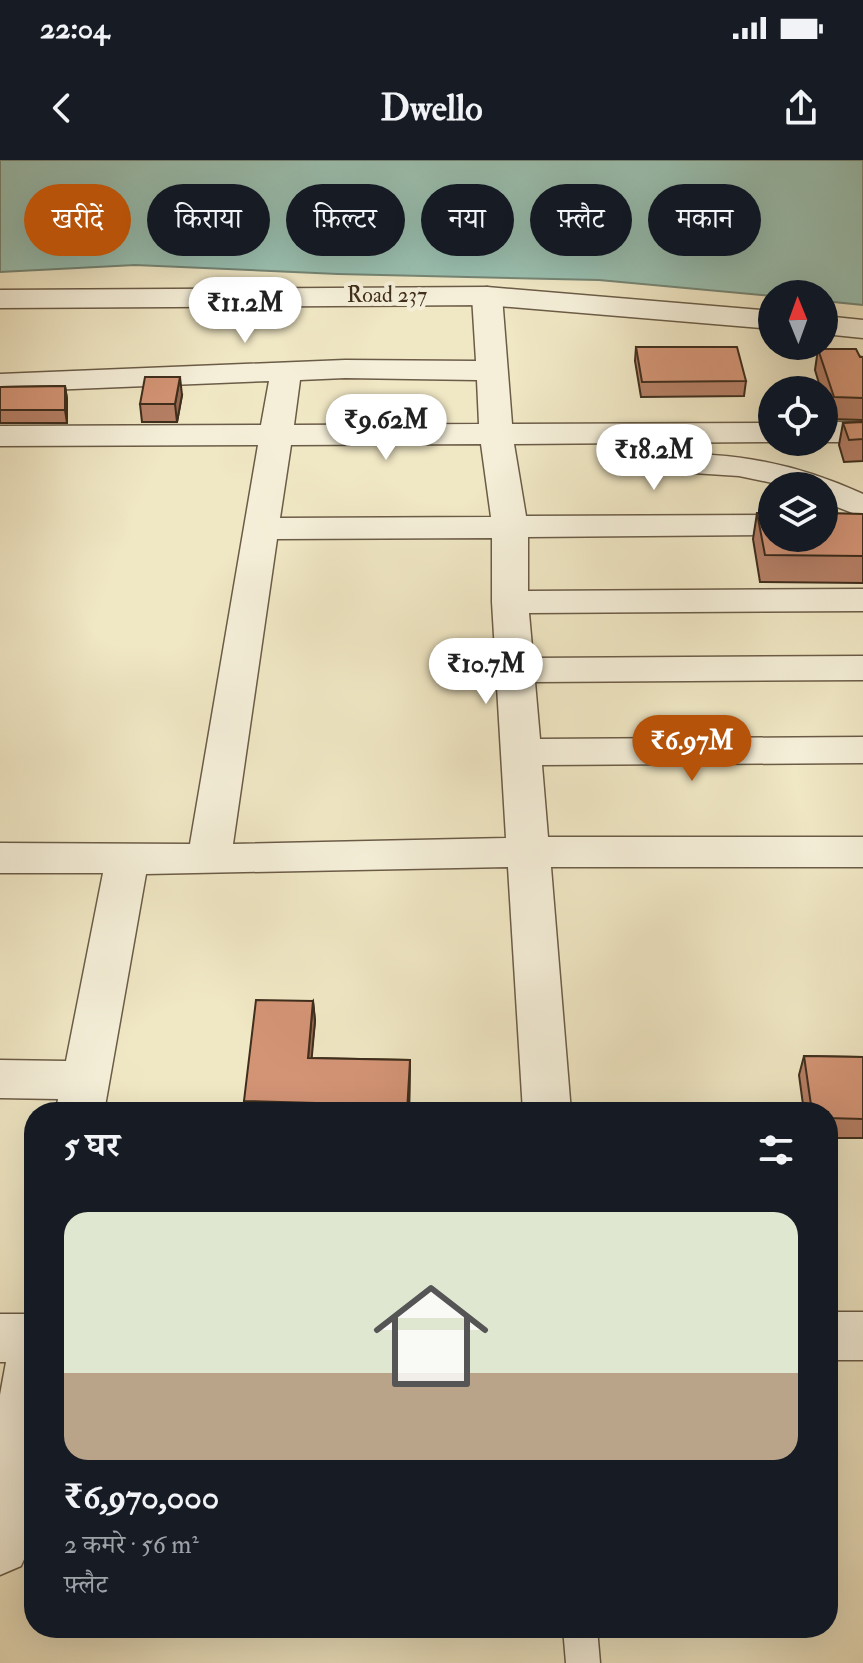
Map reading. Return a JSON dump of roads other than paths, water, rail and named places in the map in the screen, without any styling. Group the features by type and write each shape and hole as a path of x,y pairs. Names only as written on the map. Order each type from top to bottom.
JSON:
{"street":[{"name":"Road 237","path":"0,299 487,296 758,319"},
{"path":"487,296 498,450 510,528 510,602 546,1102"},
{"path":"838,326 863,329"},
{"path":"0,383 286,371 492,371"},
{"path":"209,859 286,371"},
{"path":"838,432 863,432"},
{"path":"0,436 278,433 710,463 775,472"},
{"path":"498,450 758,434"},
{"path":"838,495 863,507"},
{"path":"838,525 863,524"},
{"path":"259,529 758,525"},
{"path":"510,602 863,600"},
{"path":"515,670 863,668"},
{"path":"521,752 863,750"},
{"path":"0,858 209,859 529,852 863,852"},
{"path":"0,1079 82,1096 127,858"},
{"path":"838,1336 863,1336"},
{"path":"0,1338 24,1338"},
{"path":"0,1546 24,1415"}],"lane":[{"path":"581,1638 583,1663"}]}
